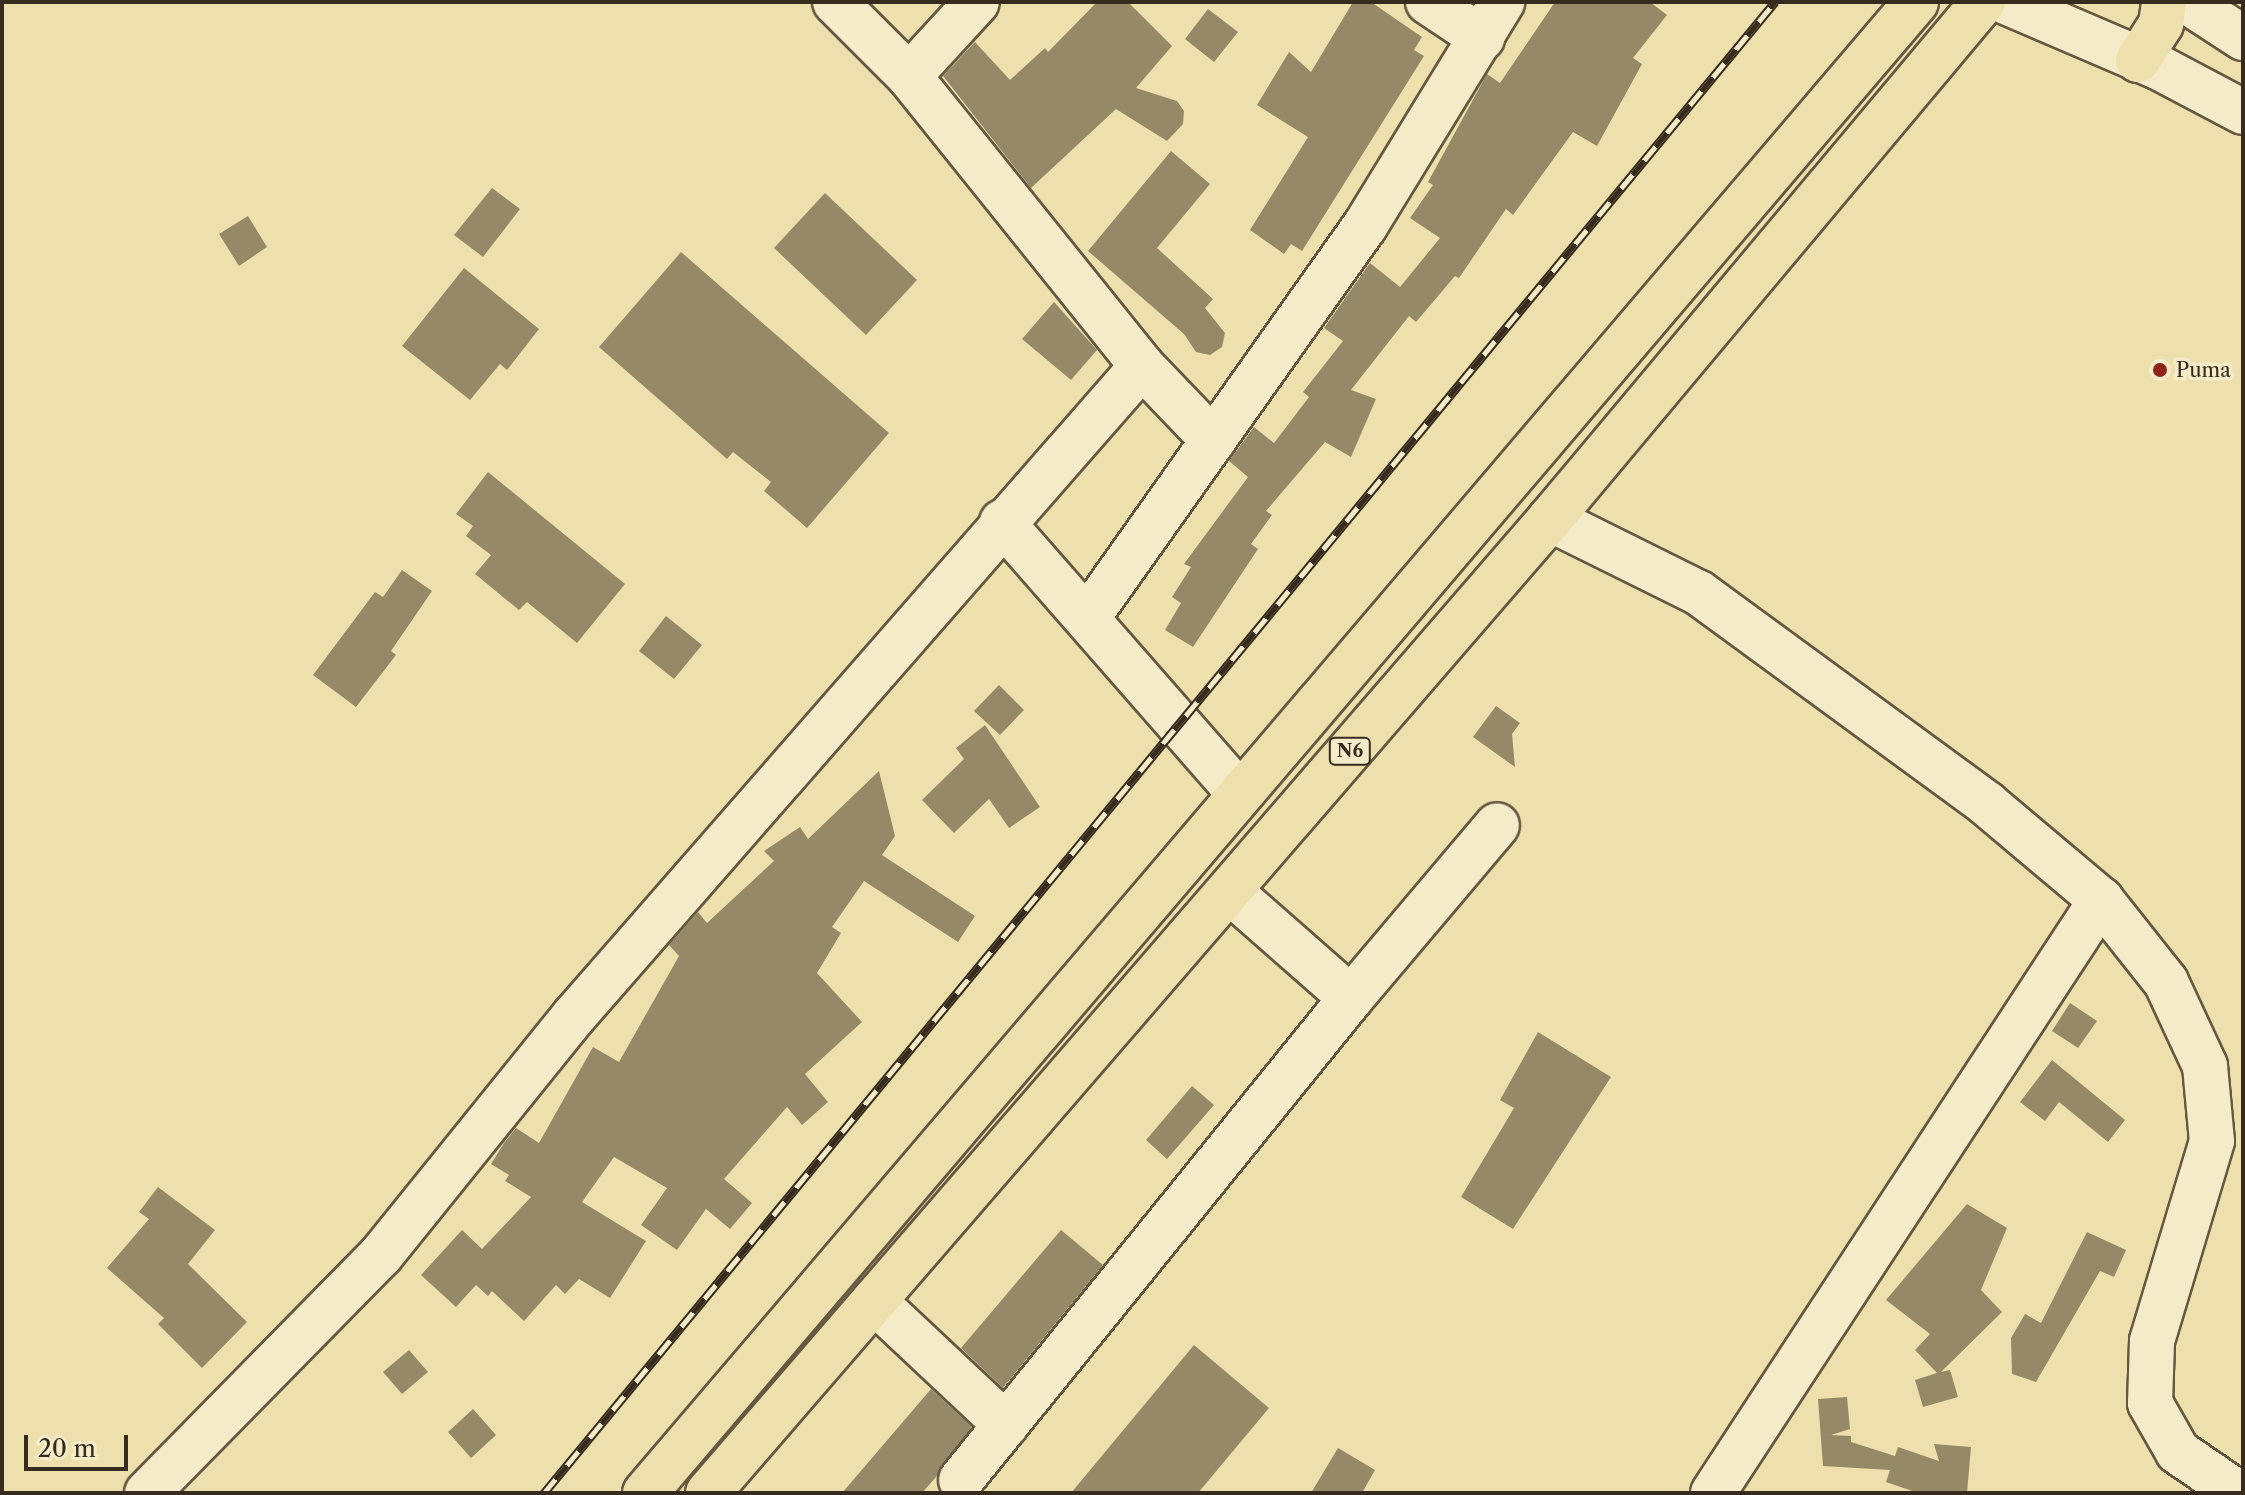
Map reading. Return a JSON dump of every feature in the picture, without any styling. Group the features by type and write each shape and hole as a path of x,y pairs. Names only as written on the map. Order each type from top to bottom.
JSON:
{"highway":[{"path":"645,1493 1916,2"},
{"name":"N6","path":"708,1493 1550,519 1983,2"},
{"path":"2138,60 2161,24 2164,2"}],"street":[{"path":"835,2 909,76 1142,366 1213,440"},
{"path":"909,76 977,2"},
{"path":"1088,617 1365,226 1492,20 1428,2"},
{"path":"2006,2 2138,60 2243,112"},
{"path":"2188,2 2243,38"},
{"path":"147,1493 381,1255 574,1016 1002,522 1142,366"},
{"path":"1550,519 1699,593 1987,804 2101,900 2166,982 2205,1066 2212,1141 2152,1341 2150,1403 2178,1452 2238,1493"},
{"path":"1002,522 1239,793"},
{"path":"961,1480 1351,998 1497,825"},
{"path":"1229,891 1351,998"},
{"path":"1713,1493 2101,900"},
{"path":"2185,1238 2243,1142"},
{"path":"874,1301 1006,1425"}],"building":[{"path":"1097,2 1128,2 1172,46 1136,88 1177,101 1184,111 1183,124 1167,141 1116,109 1031,188 943,76 975,42 1010,80 1045,48 1048,52"},
{"path":"1353,2 1371,2 1422,37 1414,50 1424,56 1302,251 1291,244 1284,254 1250,230 1308,137 1257,105 1289,52 1311,72"},
{"path":"1555,2 1650,2 1667,15 1633,58 1642,64 1597,146 1573,132 1513,215 1506,209 1459,278 1455,276 1416,322 1409,316 1351,390 1376,399 1351,457 1325,442 1266,511 1272,515 1251,544 1258,549 1193,647 1165,630 1181,603 1172,597 1191,567 1184,564 1248,477 1229,461 1254,427 1274,443 1309,397 1303,392 1343,341 1324,328 1370,263 1400,287 1440,238 1410,218 1433,185 1428,182 1487,74 1500,83"},
{"path":"1208,9 1238,32 1214,62 1185,39"},
{"path":"1171,151 1210,184 1157,248 1213,299 1205,308 1225,333 1222,347 1210,355 1196,352 1184,334 1088,251"},
{"path":"492,188 520,209 483,257 454,235"},
{"path":"825,193 917,280 866,335 774,248"},
{"path":"248,216 267,247 239,266 219,234"},
{"path":"681,252 889,433 807,528 764,491 771,482 733,452 727,459 599,347"},
{"path":"464,268 539,329 507,370 500,364 470,400 402,346"},
{"path":"1054,302 1097,350 1071,380 1022,339"},
{"path":"488,472 625,584 577,643 527,602 519,610 475,574 491,555 466,536 473,526 456,514"},
{"path":"402,570 432,591 391,651 396,655 356,707 313,675 375,592 383,597"},
{"path":"666,616 702,645 674,679 639,651"},
{"path":"999,685 1024,710 1000,735 974,711"},
{"path":"1496,706 1520,723 1512,734 1515,767 1473,737"},
{"path":"985,725 1040,807 1009,828 989,799 954,833 922,800 964,759 956,748"},
{"path":"879,771 895,836 882,855 975,916 958,942 864,881 832,927 841,933 817,973 862,1022 805,1074 828,1102 802,1125 787,1107 724,1179 752,1203 730,1229 706,1209 677,1250 641,1225 667,1188 614,1157 582,1202 646,1241 610,1298 579,1279 565,1294 556,1285 524,1321 492,1291 488,1296 476,1285 456,1307 421,1275 462,1230 482,1249 531,1197 505,1181 509,1175 491,1164 504,1143 516,1128 539,1143 593,1047 619,1062 679,956 669,945 698,912 707,923 774,861 764,851 800,827 808,839"},
{"path":"2070,1003 2097,1021 2078,1048 2052,1031"},
{"path":"1538,1032 1611,1077 1513,1229 1461,1197 1514,1108 1500,1100"},
{"path":"2052,1060 2125,1120 2108,1142 2059,1102 2045,1121 2020,1102"},
{"path":"1192,1086 1214,1105 1167,1159 1146,1140"},
{"path":"158,1187 215,1230 188,1264 247,1322 202,1368 158,1324 164,1318 107,1268 149,1219 139,1212"},
{"path":"1967,1204 2007,1228 1981,1290 2002,1312 1941,1372 1950,1370 1958,1397 1923,1407 1915,1380 1937,1373 1915,1350 1930,1334 1886,1300"},
{"path":"1061,1230 1103,1265 1003,1388 961,1348"},
{"path":"2087,1232 2126,1250 2114,1277 2100,1271 2036,1382 2012,1374 2011,1338 2025,1314 2041,1323"},
{"path":"1194,1345 1269,1408 1198,1493 1071,1493"},
{"path":"409,1350 428,1372 402,1394 383,1372"},
{"path":"931,1389 972,1427 936,1477 922,1493 842,1493"},
{"path":"1847,1397 1850,1429 1831,1435 1851,1436 1851,1442 1895,1456 1898,1447 1939,1461 1934,1444 1971,1447 1967,1493 1918,1493 1886,1482 1890,1470 1823,1466 1818,1399"},
{"path":"473,1409 496,1435 471,1458 448,1432"},
{"path":"1338,1448 1375,1470 1362,1493 1311,1493"}],"railway":[{"path":"544,1493 1775,2"}],"place":[{"name":"Puma","path":"2160,370"}]}
